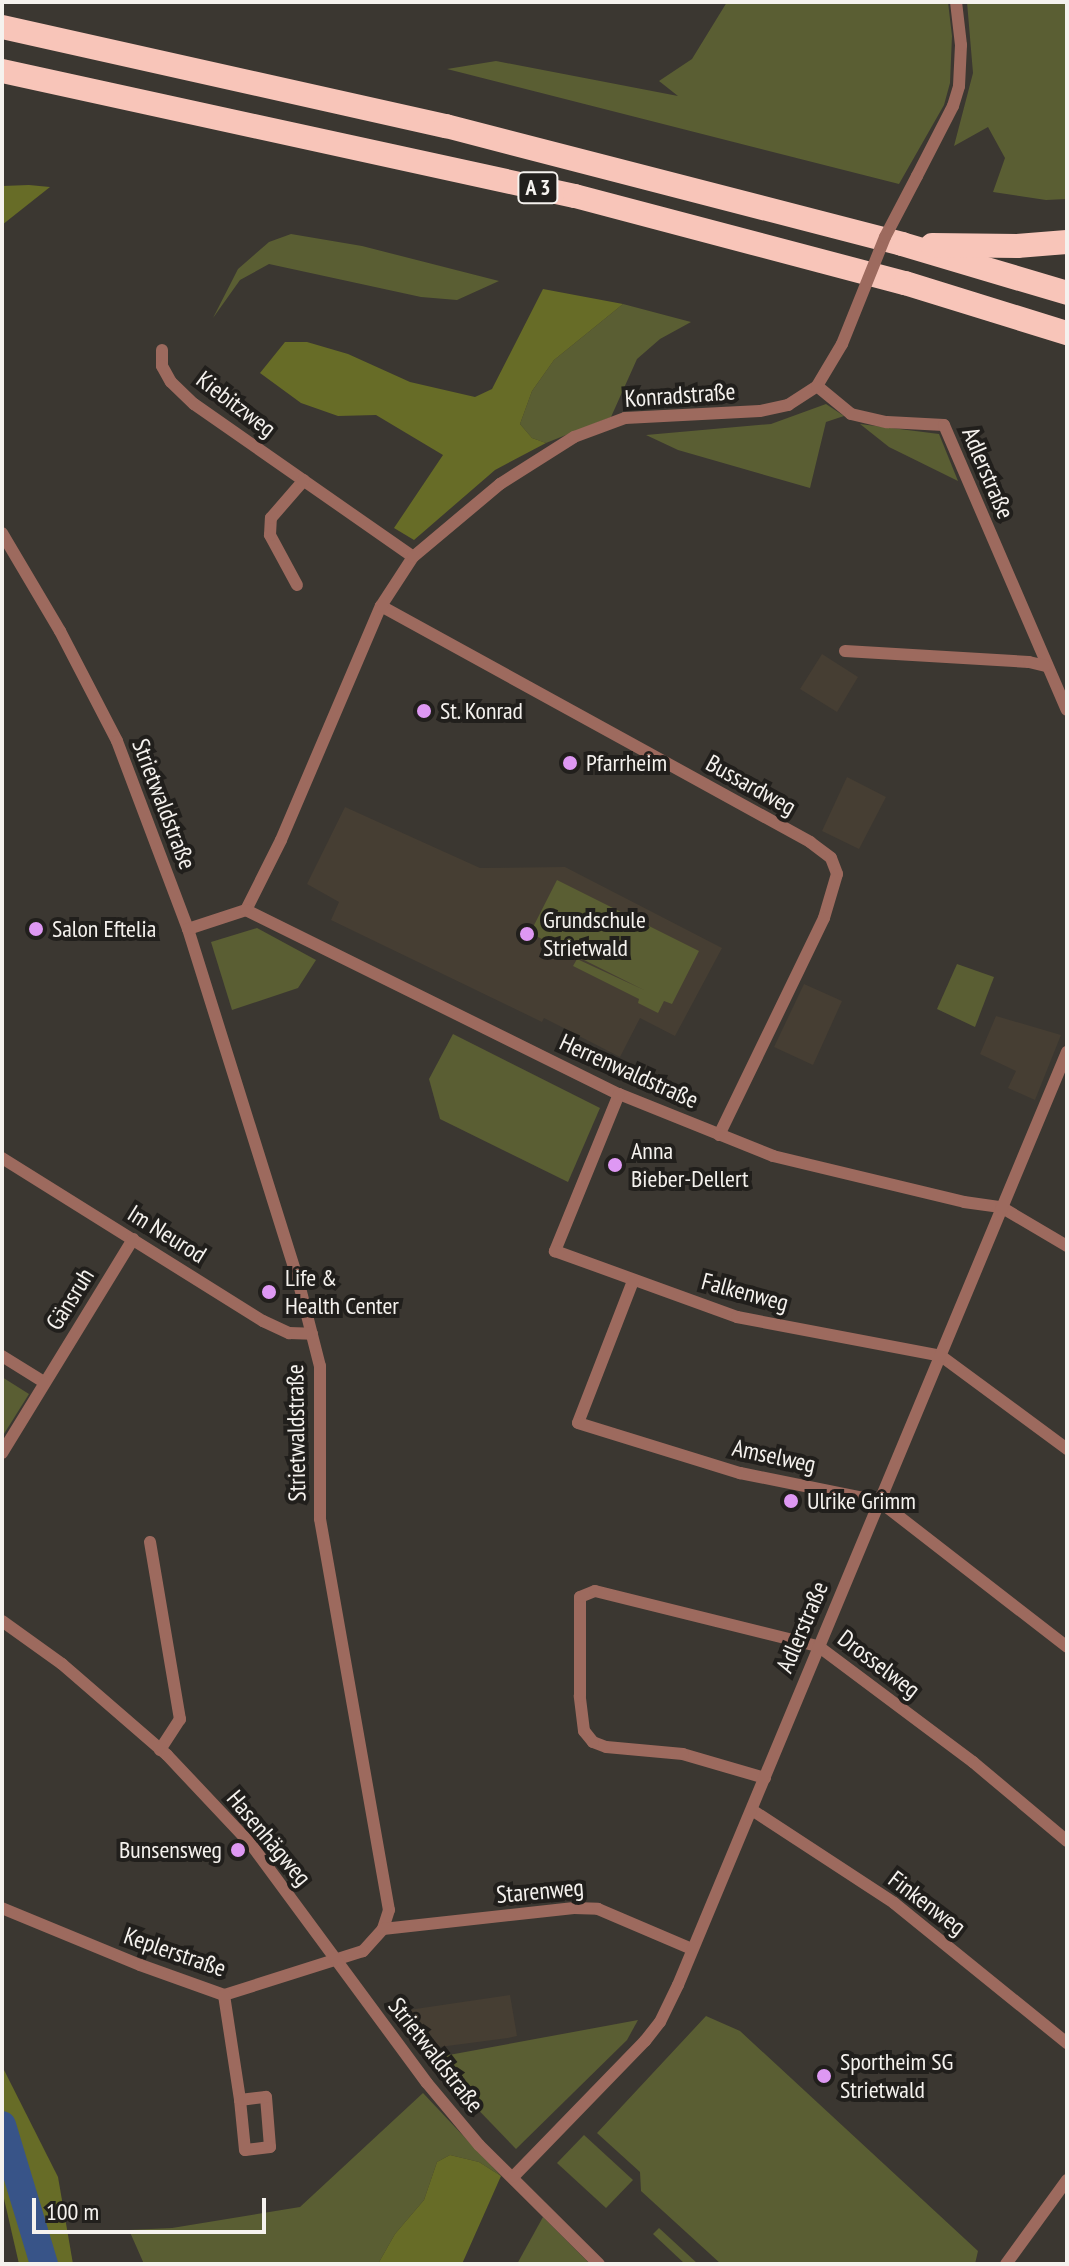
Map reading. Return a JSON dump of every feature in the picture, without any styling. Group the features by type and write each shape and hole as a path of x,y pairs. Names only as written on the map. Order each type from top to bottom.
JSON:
{"highway":[{"name":"A 3","path":"2,27 446,126 902,244 1067,293"},
{"name":"A 3","path":"2,71 575,196 905,283 1067,333"},
{"path":"902,244 1017,246 1067,242"}],"street":[{"name":"Konradstraße","path":"246,910 281,840 381,606 413,557 500,484 545,454 599,426 652,414 760,411 788,405 817,386 842,344 885,237 953,106 959,86 961,45 956,2"},
{"name":"Kiebitzweg","path":"162,350 162,366 171,382 194,404 413,557"},
{"name":"Adlerstraße","path":"817,386 851,414 887,422 944,425 1067,710"},
{"path":"297,585 270,535 270,527 271,518 304,480"},
{"name":"Strietwaldstraße","path":"2,533 60,631 117,741 188,929 312,1334 321,1385 320,1519 389,1910 383,1929"},
{"name":"Bussardweg","path":"381,606 810,842 831,858 837,874 824,918 719,1135"},
{"path":"845,651 1029,662 1046,666"},
{"path":"188,929 246,910"},
{"name":"Herrenwaldstraße","path":"246,910 619,1094 719,1135 773,1156 916,1191 1001,1207 1067,1246"},
{"name":"Adlerstraße","path":"513,2177 660,2022 752,1810 1067,1052"},
{"name":"Falkenweg","path":"619,1094 555,1251 737,1317 941,1356 1067,1449"},
{"name":"Im Neurod","path":"2,1158 263,1321 289,1333 312,1334"},
{"name":"Gänsruh","path":"2,1453 133,1239"},
{"name":"Amselweg","path":"633,1281 578,1423 740,1473 879,1501 1067,1647"},
{"path":"2,1356 44,1382"},
{"path":"150,1542 180,1719 160,1750"},
{"name":"Drosselweg","path":"765,1778 683,1754 606,1747 593,1742 584,1731 580,1696 580,1597 595,1591 818,1646 973,1762 1067,1841"},
{"name":"Hasenhägweg","path":"2,1621 62,1664 160,1750 250,1843 337,1960"},
{"name":"Finkenweg","path":"752,1810 894,1903 1067,2043"},
{"name":"Keplerstraße","path":"2,1908 140,1965 224,1995 337,1960"},
{"name":"Starenweg","path":"383,1929 574,1908 598,1909 692,1949"},
{"path":"337,1960 363,1951 383,1929"},
{"name":"Strietwaldstraße","path":"337,1960 427,2083 479,2145 599,2264"},
{"path":"224,1995 245,2150 270,2147 266,2097 240,2100"},
{"path":"1006,2264 1067,2180"}],"shaded area":[{"path":"822,654 858,677 837,712 800,689"},
{"path":"847,777 886,797 859,849 822,831"},
{"name":"Grundschule Strietwald","path":"345,807 480,868 565,867 722,948 675,1036 640,1018 620,1057 544,1018 542,1022 331,920 339,902 307,884"},
{"path":"804,984 842,1001 813,1065 774,1047"},
{"path":"996,1016 1061,1035 1035,1100 1008,1088 1016,1071 980,1054"},
{"path":"510,1995 517,2036 508,2038 424,2049 395,2012"}],"green space":[{"path":"727,2 948,2 952,36 950,83 944,105 899,184 447,69 496,61 678,96 659,81 692,59"},
{"path":"967,2 1067,2 1067,199 1046,200 993,192 1005,158 988,127 954,146 973,73"},
{"path":"2,186 50,187 2,225"},
{"path":"291,234 362,246 499,281 457,300 421,297 269,264 240,280 213,318 238,269 269,242"},
{"path":"543,289 623,304 554,360 532,391 520,424 532,438 546,443 495,470 414,540 394,528 443,455 376,415 338,416 301,403 260,373 285,342 307,342 348,354 410,382 475,397 492,389"},
{"path":"623,304 691,322 660,339 637,359 611,417 546,443 532,438 520,424 532,391 554,360"},
{"path":"826,404 844,416 826,422 810,488 678,450 646,435 771,424"},
{"path":"860,424 939,434 958,481 889,447"},
{"path":"557,880 699,951 672,1004 664,1001 658,1013 638,1003 639,999 573,966 577,959 644,990 530,933"},
{"path":"257,928 316,960 298,988 232,1010 211,942"},
{"path":"957,964 994,977 975,1027 937,1009"},
{"path":"453,1034 600,1108 568,1182 440,1119 429,1079"},
{"path":"2,1377 29,1394 2,1437"},
{"path":"706,2016 740,2031 978,2251 975,2264 721,2264 641,2191 640,2172 597,2133"},
{"path":"638,2020 627,2040 516,2149 439,2069 438,2057"},
{"path":"2,2066 58,2177 73,2264 19,2264 2,2190"},
{"path":"423,2093 501,2176 479,2162 450,2155 437,2162 424,2200 395,2234 378,2264 144,2264 129,2230 172,2228 300,2207"},
{"path":"584,2135 633,2180 606,2208 557,2163"},
{"path":"450,2155 479,2162 501,2176 462,2264 378,2264 395,2234 424,2200 437,2162"},
{"path":"543,2217 590,2264 517,2264"},
{"path":"659,2228 698,2264 685,2264 653,2234"}],"waterway":[{"path":"2,2125 44,2264"}],"place":[{"name":"St. Konrad","path":"424,711"},
{"name":"Pfarrheim","path":"570,763"},
{"name":"Salon Eftelia","path":"36,929"},
{"name":"Grundschule Strietwald","path":"527,934"},
{"name":"Anna Bieber-Dellert","path":"615,1165"},
{"name":"Life & Health Center","path":"269,1292"},
{"name":"Ulrike Grimm","path":"791,1501"},
{"name":"Bunsensweg","path":"238,1850"},
{"name":"Sportheim SG Strietwald","path":"824,2076"}]}
